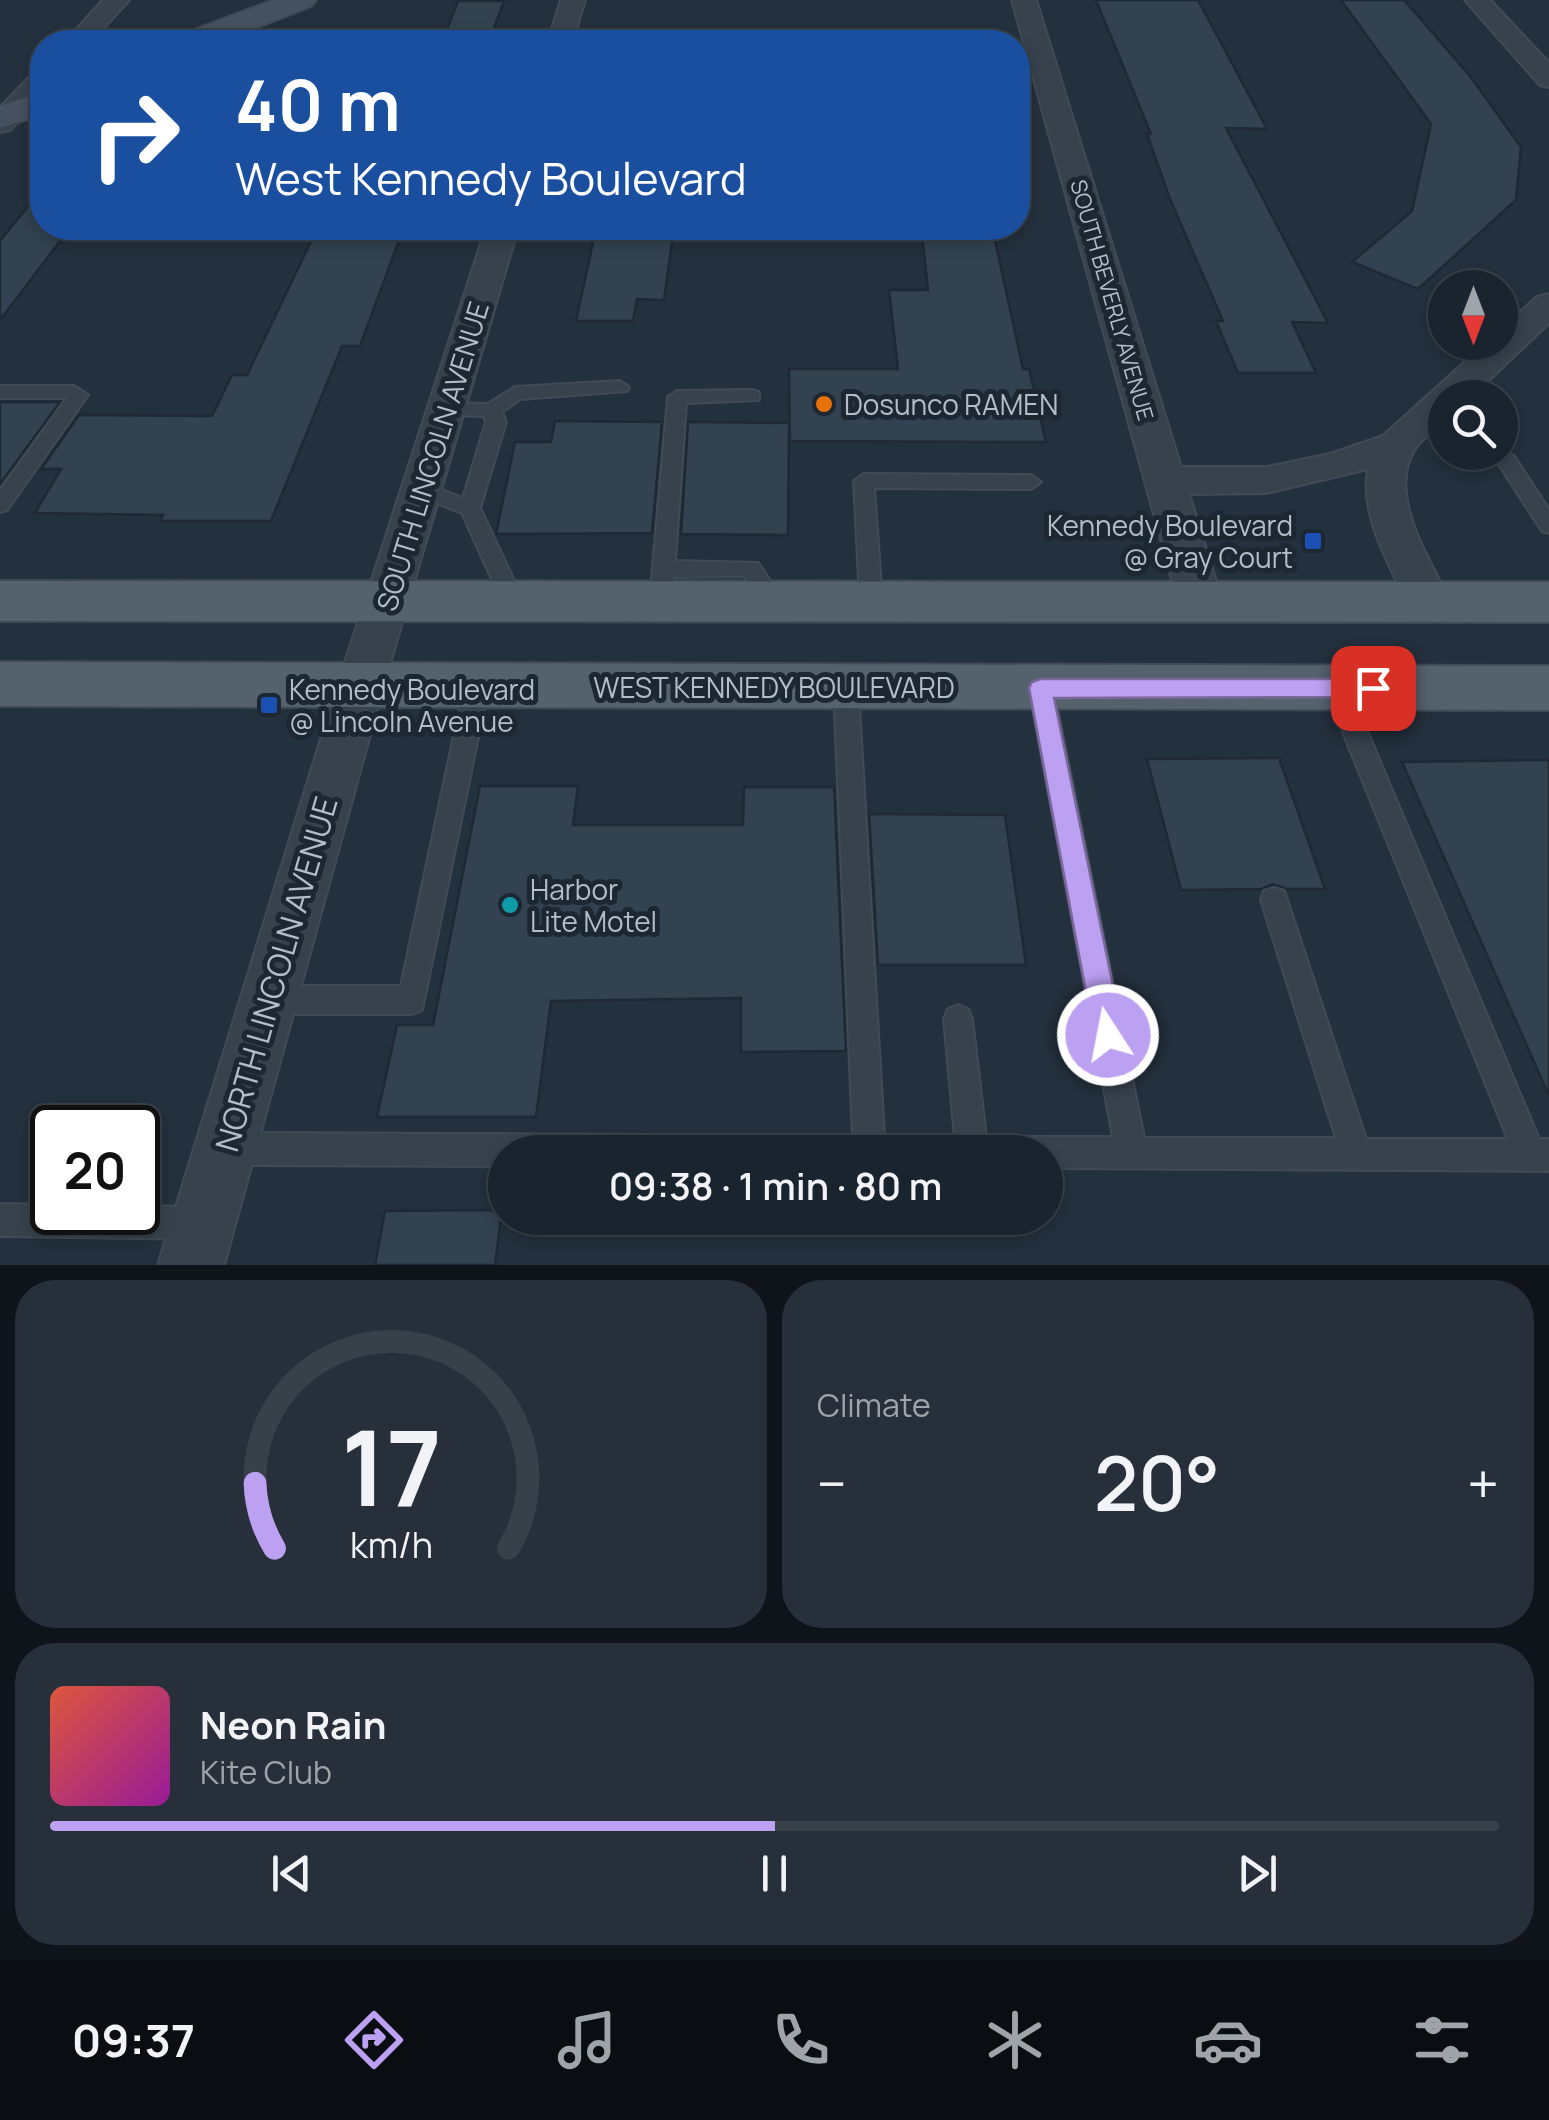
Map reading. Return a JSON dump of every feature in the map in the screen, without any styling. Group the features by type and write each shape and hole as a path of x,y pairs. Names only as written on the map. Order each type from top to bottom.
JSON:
{"main road":[{"path":"223,30 300,0"},
{"path":"3,119 30,107"},
{"path":"0,602 512,600 663,585 772,600 1549,602"},
{"name":"WEST KENNEDY BOULEVARD","path":"0,684 1549,688"}],"street":[{"path":"88,30 116,0"},
{"path":"564,30 573,0"},
{"name":"SOUTH BEVERLY AVENUE","path":"1024,0 1200,601"},
{"path":"1477,0 1549,79"},
{"path":"3,119 30,91"},
{"name":"SOUTH LINCOLN AVENUE","path":"361,684 498,240"},
{"path":"1472,380 1549,304"},
{"path":"1165,481 1267,480 1336,466 1428,421"},
{"path":"1428,424 1386,485 1392,523 1429,602"},
{"name":"NORTH LINCOLN AVENUE","path":"197,1244 361,684"}],"lane":[{"path":"512,600 470,508 494,416 516,392 620,387"},
{"path":"0,392 79,395 0,506"},
{"path":"663,585 677,397 752,396"},
{"path":"446,409 494,416"},
{"path":"1513,470 1549,526"},
{"path":"871,600 864,481 1032,482"},
{"path":"421,489 470,508"},
{"path":"268,1000 412,1000 477,684"},
{"path":"846,688 868,1135"},
{"path":"1041,688 1131,1152"},
{"path":"1063,1152 1540,1155 1338,688"},
{"path":"1274,900 1356,1154"},
{"path":"958,1019 970,1135"},
{"path":"225,1148 488,1149"},
{"path":"0,1220 197,1244"}],"building":[{"path":"1096,0 1198,0 1267,129 1226,128 1328,323 1292,322 1316,373 1238,373 1216,321 1223,321 1170,199 1147,134 1151,134"},
{"path":"1341,0 1404,0 1470,76 1521,147 1516,200 1439,270 1428,270 1428,280 1418,289 1352,262 1412,211 1431,124"},
{"path":"458,1 504,1 493,30 447,30"},
{"path":"30,204 30,240 61,240 0,320 0,241"},
{"path":"312,240 399,240 360,346 342,346 271,521 160,521 163,515 35,513 61,469 41,469 79,415 212,416 232,375 247,375"},
{"path":"593,240 672,240 664,300 637,299 633,321 576,321"},
{"path":"923,240 995,240 1023,369 1029,369 1046,442 790,441 789,369 898,369 889,290 928,290"},
{"path":"0,402 60,402 0,484"},
{"path":"555,421 662,422 652,533 496,534 515,442 551,442"},
{"path":"688,422 789,423 788,535 681,534"},
{"path":"1279,758 1325,889 1287,889 1273,884 1261,889 1181,890 1147,759"},
{"path":"1549,760 1549,1096 1402,762"},
{"path":"480,786 578,786 573,825 743,825 744,787 834,787 846,1051 741,1052 741,998 551,1001 536,1117 377,1117 397,1025 433,1025"},
{"path":"869,814 1005,815 1026,965 878,965"},
{"path":"488,1210 488,1235 499,1235 495,1265 375,1265 385,1211"}],"place":[{"name":"Dosunco RAMEN","path":"824,404"},
{"name":"Kennedy Boulevard @ Gray Court","path":"1313,541"},
{"name":"Kennedy Boulevard @ Lincoln Avenue","path":"269,705"},
{"name":"Harbor Lite Motel","path":"510,905"}],"route":[{"path":"1108,1035 1041,688 1373,688"}]}
